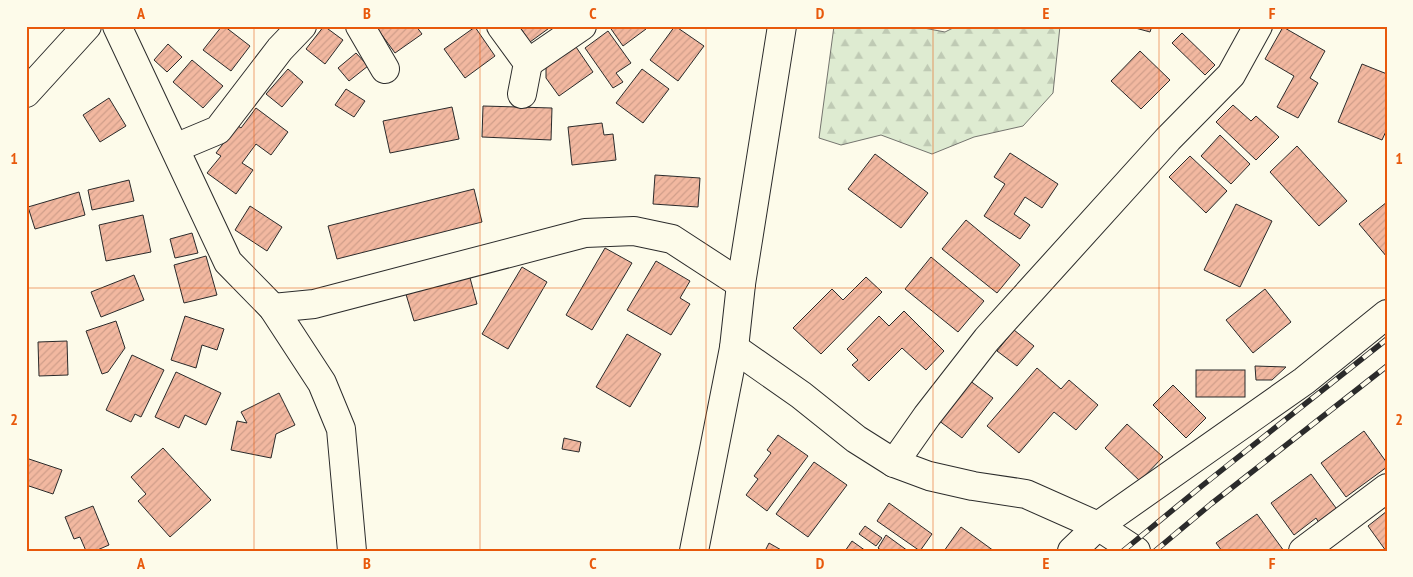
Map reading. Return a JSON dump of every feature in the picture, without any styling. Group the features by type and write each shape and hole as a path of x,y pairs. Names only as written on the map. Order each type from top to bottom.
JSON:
{"street":[{"path":"26,93 87,26"},
{"path":"117,26 228,262 273,308 322,384 341,429 352,551"},
{"path":"175,148 218,130 280,49 302,26"},
{"path":"360,26 385,69"},
{"path":"501,26 528,62"},
{"path":"522,94 528,62 582,26"},
{"path":"694,551 734,348 741,284 782,26"},
{"path":"894,463 927,416 987,339 1168,139 1231,74 1258,26"},
{"path":"273,308 314,304 585,233 634,231 672,239 741,284"},
{"path":"1072,551 1098,526 1304,381 1387,314"},
{"path":"734,348 801,396 856,439 894,463 929,476 973,486 1026,494 1098,526 1136,551"},
{"path":"1303,551 1387,488"}],"green space":[{"path":"834,26 913,26 945,32 957,26 1060,26 1053,93 1023,126 974,137 932,154 881,135 841,145 819,138"}],"building":[{"path":"222,26 250,46 231,71 203,50"},
{"path":"324,26 343,40 325,64 306,49"},
{"path":"416,26 422,34 395,53 376,27"},
{"path":"519,26 552,26 530,42"},
{"path":"609,26 644,26 646,29 623,46"},
{"path":"675,26 704,46 678,81 650,60"},
{"path":"1128,26 1152,26 1150,32"},
{"path":"475,27 495,56 465,78 444,49"},
{"path":"1283,27 1325,51 1310,78 1318,83 1298,118 1277,107 1294,76 1265,59"},
{"path":"608,31 631,63 616,73 623,82 613,88 585,48"},
{"path":"1182,33 1215,65 1205,75 1172,43"},
{"path":"168,44 182,57 167,72 154,60"},
{"path":"574,44 593,72 559,96 546,78 546,63"},
{"path":"1140,51 1170,80 1141,109 1111,81"},
{"path":"356,53 368,66 349,81 338,68"},
{"path":"192,60 223,86 203,108 173,82"},
{"path":"1362,64 1387,74 1387,129 1382,140 1338,122"},
{"path":"288,69 303,82 282,107 266,94"},
{"path":"642,69 669,89 643,123 616,103"},
{"path":"346,89 365,101 354,117 335,105"},
{"path":"109,98 126,126 100,142 83,115"},
{"path":"1233,105 1251,121 1256,116 1279,137 1256,160 1216,122"},
{"path":"483,106 552,108 551,140 482,137"},
{"path":"452,107 459,139 390,153 383,121"},
{"path":"256,108 288,132 271,155 256,144 242,163 253,170 236,194 207,173 221,156 216,153 237,125 241,128"},
{"path":"602,123 604,135 613,134 616,160 572,165 568,127"},
{"path":"1220,135 1250,164 1231,184 1201,156"},
{"path":"1297,146 1347,201 1319,226 1270,172"},
{"path":"1010,153 1058,184 1042,208 1025,197 1014,214 1030,225 1020,239 984,216 1005,184 994,177"},
{"path":"875,154 928,193 901,228 848,189"},
{"path":"1190,156 1227,191 1206,213 1169,177"},
{"path":"655,175 700,178 698,207 653,204"},
{"path":"129,180 134,201 92,210 88,190"},
{"path":"474,189 482,222 337,259 328,226"},
{"path":"79,192 85,215 35,229 28,207"},
{"path":"1387,202 1387,257 1359,224"},
{"path":"1236,204 1272,221 1240,287 1204,270"},
{"path":"250,206 282,227 267,251 235,230"},
{"path":"143,215 151,252 106,261 99,225"},
{"path":"966,220 1020,265 997,293 942,249"},
{"path":"192,233 198,253 175,258 170,239"},
{"path":"605,248 632,263 592,330 566,315"},
{"path":"206,256 217,295 184,303 174,265"},
{"path":"931,257 984,301 958,332 905,289"},
{"path":"656,261 690,281 680,298 690,304 671,335 627,310"},
{"path":"522,267 547,282 508,349 482,334"},
{"path":"469,274 477,304 414,321 405,291"},
{"path":"134,275 144,300 101,317 91,292"},
{"path":"866,277 882,292 821,354 793,328 832,289 843,300"},
{"path":"1265,289 1291,322 1253,353 1226,320"},
{"path":"904,311 944,351 926,370 902,348 869,381 852,365 858,360 847,349 879,316 889,326"},
{"path":"185,316 224,329 217,350 202,345 196,368 171,360"},
{"path":"116,321 125,348 108,372 102,374 86,331"},
{"path":"1014,330 1034,346 1017,366 997,351"},
{"path":"627,334 661,354 630,407 596,387"},
{"path":"67,341 68,375 39,376 38,342"},
{"path":"132,355 164,370 141,417 135,414 131,422 106,410"},
{"path":"1255,366 1286,367 1272,380 1256,380"},
{"path":"1037,368 1061,389 1069,380 1098,405 1076,430 1054,412 1019,453 987,426"},
{"path":"1196,370 1245,370 1245,397 1196,397"},
{"path":"176,372 221,393 206,425 185,415 179,428 155,417"},
{"path":"969,380 993,398 962,438 938,420"},
{"path":"1173,385 1206,418 1186,438 1153,405"},
{"path":"279,393 295,425 276,434 271,458 231,450 237,421 247,423 241,412"},
{"path":"1127,424 1163,457 1140,481 1105,448"},
{"path":"1364,431 1387,463 1387,467 1346,497 1321,463"},
{"path":"778,435 808,456 767,511 746,495 758,479 754,476 771,453 767,450"},
{"path":"564,438 581,442 579,452 562,449"},
{"path":"163,448 211,500 170,537 138,501 146,494 131,477"},
{"path":"26,458 62,470 53,494 26,485"},
{"path":"814,462 847,485 808,537 776,514"},
{"path":"1311,474 1339,512 1321,526 1316,518 1294,535 1271,503"},
{"path":"889,503 932,534 920,551 877,521"},
{"path":"93,506 109,545 95,551 86,551 80,537 74,539 65,517"},
{"path":"1387,511 1387,551 1386,551 1368,526"},
{"path":"1257,514 1284,551 1222,551 1216,543"},
{"path":"865,526 882,538 876,546 859,534"},
{"path":"961,527 994,551 944,551"},
{"path":"886,535 908,551 882,551 878,548"},
{"path":"852,541 866,551 845,551"},
{"path":"769,543 783,551 765,551"}],"railway":[{"path":"1123,551 1387,339"},
{"path":"1155,551 1211,504 1387,366"}]}
